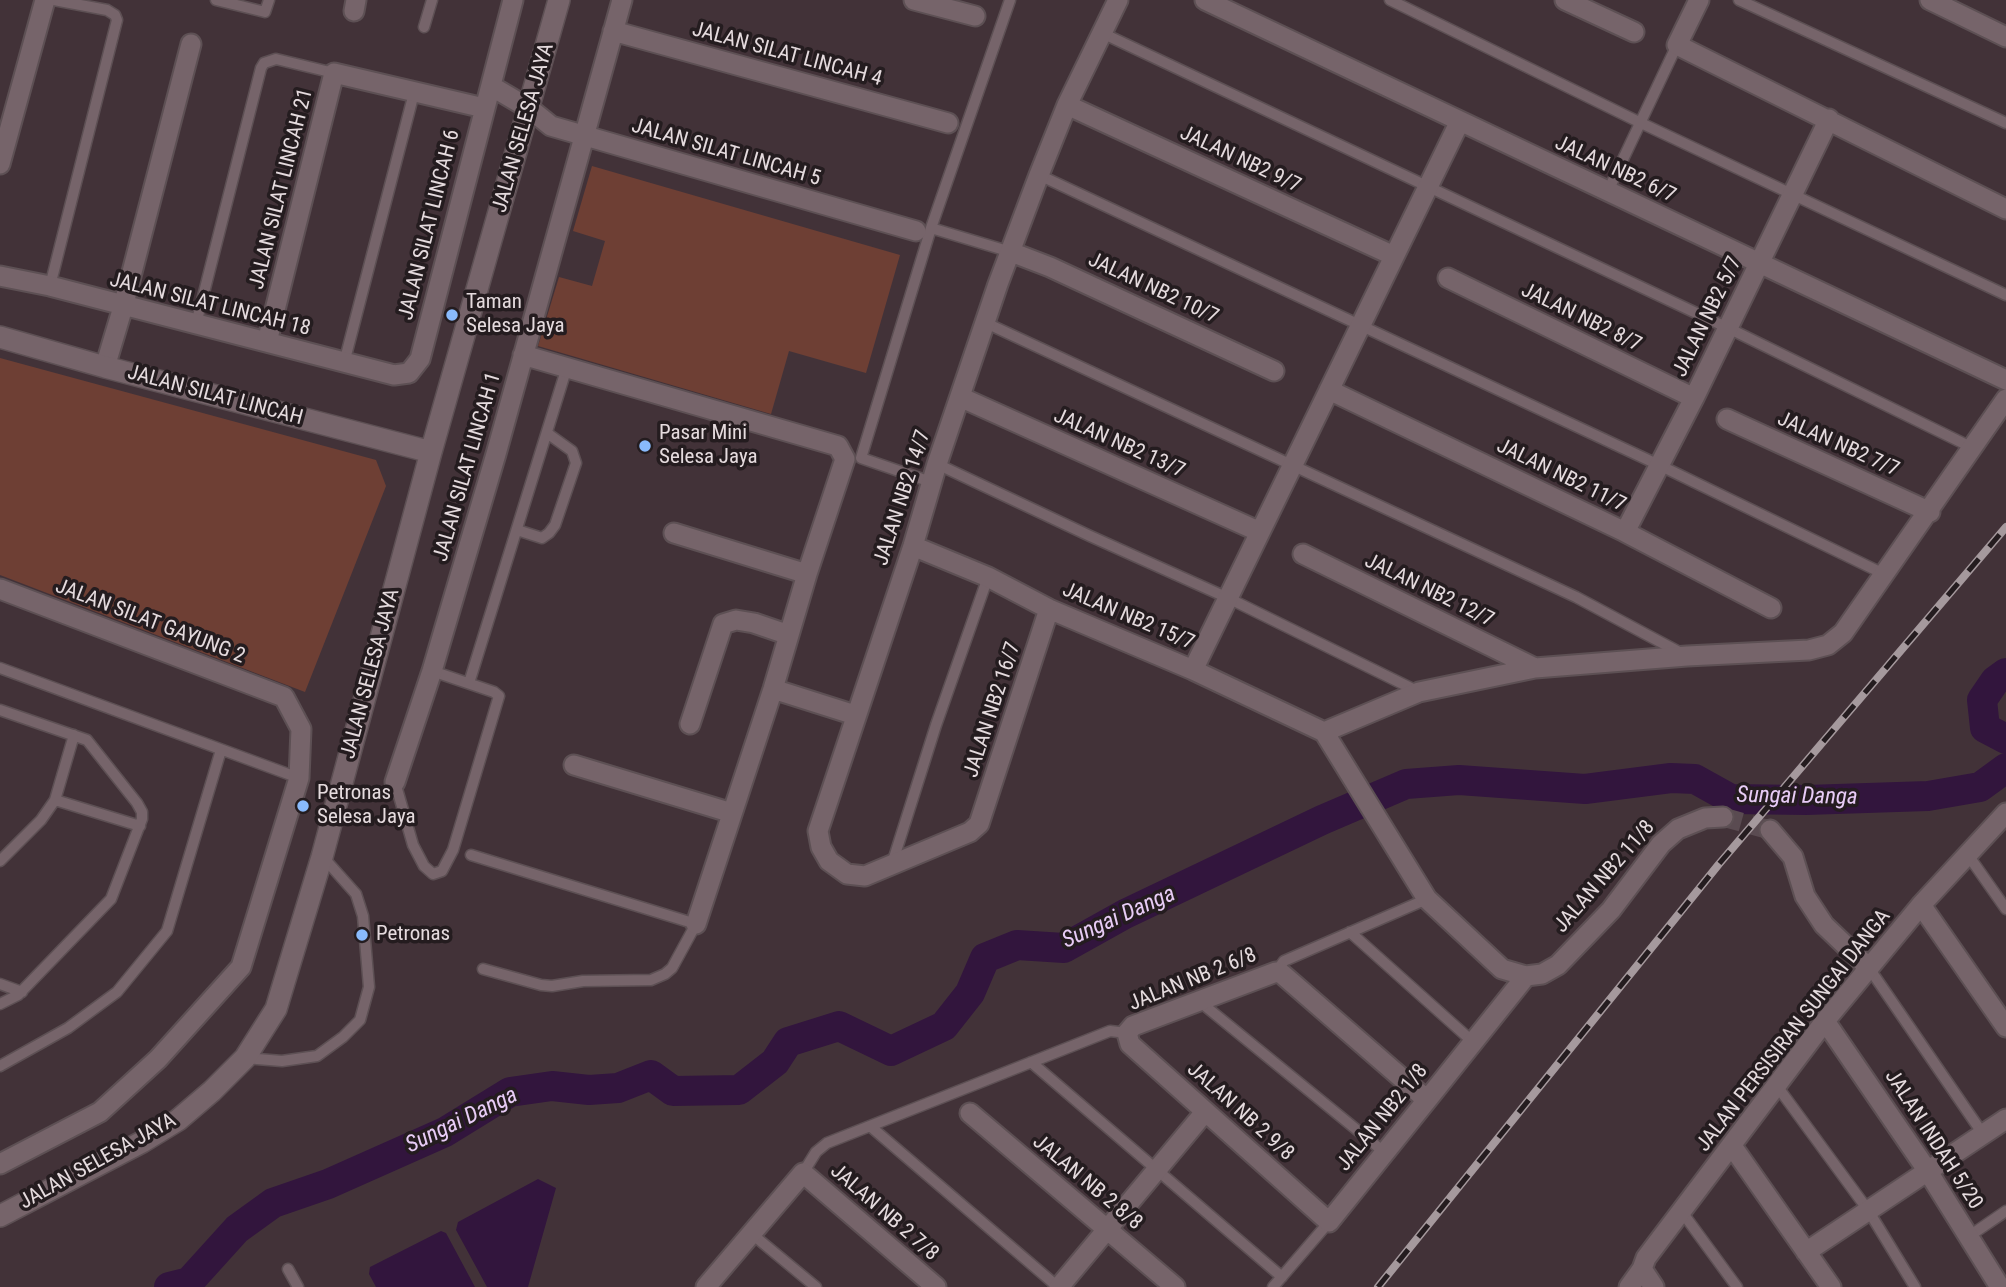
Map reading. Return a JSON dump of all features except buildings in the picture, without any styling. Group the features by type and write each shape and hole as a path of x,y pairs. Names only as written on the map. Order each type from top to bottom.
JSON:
{"street":[{"path":"0,164 45,0"},
{"name":"JALAN SILAT LINCAH 6","path":"409,373 420,359 513,0"},
{"name":"JALAN SELESA JAYA","path":"0,1216 142,1142 178,1120 245,1058 276,1009 322,857 431,452 559,0"},
{"name":"JALAN SILAT LINCAH 1","path":"396,782 432,671 622,0"},
{"path":"914,0 975,16"},
{"name":"JALAN NB2 14/7","path":"979,824 970,832 865,876 847,874 829,861 821,846 818,831 913,546 934,473 1011,252 1067,104 1118,0"},
{"name":"JALAN NB2 6/7","path":"1205,0 2006,380"},
{"path":"1565,0 1634,32"},
{"path":"1699,0 1677,45 2006,209"},
{"path":"1930,0 2006,37"},
{"name":"JALAN SILAT LINCAH 4","path":"613,31 948,123"},
{"path":"105,367 191,44"},
{"name":"JALAN SILAT LINCAH 21","path":"267,342 334,73 484,108"},
{"path":"491,86 530,109"},
{"name":"JALAN NB2 9/7","path":"1067,104 1394,256"},
{"name":"JALAN SILAT LINCAH 5","path":"530,109 551,126 923,230"},
{"name":"JALAN NB2 5/7","path":"1625,532 1694,398 1829,120"},
{"path":"1193,670 1460,121"},
{"name":"JALAN NB2 10/7","path":"1011,252 1051,267 1274,371"},
{"name":"JALAN SILAT LINCAH 18","path":"0,276 50,286 394,375 409,373"},
{"name":"JALAN NB2 8/7","path":"1448,278 1694,398"},
{"name":"JALAN SILAT LINCAH","path":"0,337 431,452"},
{"path":"523,355 838,446 845,459 807,574 774,689 696,924"},
{"name":"JALAN NB2 11/7","path":"1329,390 1625,532 1771,608"},
{"name":"JALAN NB2 13/7","path":"960,397 1260,532"},
{"path":"1526,976 1502,969 1427,899 1324,732 1419,692 1535,668 1809,650 1828,645 1843,634 2006,400"},
{"name":"JALAN NB2 7/7","path":"1727,419 1930,512"},
{"path":"674,533 807,574"},
{"name":"JALAN NB2 15/7","path":"913,546 988,577 1049,609 1193,670 1324,732"},
{"name":"JALAN NB2 12/7","path":"1303,554 1535,668"},
{"name":"JALAN SILAT GAYUNG 2","path":"0,589 284,697 301,729 299,778"},
{"name":"JALAN NB2 16/7","path":"979,824 1049,609"},
{"path":"690,724 723,624 736,621 754,623 789,635"},
{"path":"774,689 855,715"},
{"path":"574,765 732,813"},
{"path":"0,1164 100,1112 158,1059 241,967 299,778"},
{"name":"JALAN PERSISIRAN SUNGAI DANGA","path":"1629,1287 1642,1269 1646,1258 1825,1021 1922,905 2006,813"},
{"name":"JALAN NB2 11/8","path":"1526,976 1542,974 1558,965 1611,910 1661,844 1678,829 1705,818 1723,817"},
{"path":"1770,830 1793,857 1805,896 1824,925 1870,968"},
{"path":"1922,905 2006,1027"},
{"path":"1276,972 1282,974 1427,1100"},
{"name":"JALAN NB 2 6/8","path":"1127,1032 1133,1026 1276,972"},
{"name":"JALAN NB2 1/8","path":"1329,1222 1526,976"},
{"name":"JALAN INDAH 5/20","path":"1825,1021 1927,1170 2000,1287"},
{"name":"JALAN NB 2 9/8","path":"1127,1032 1130,1044 1329,1222"},
{"path":"1058,1287 1205,1112"},
{"name":"JALAN NB 2 8/8","path":"970,1114 1175,1287"},
{"path":"1806,1252 2006,1119"},
{"path":"1732,1146 1831,1287"},
{"path":"706,1287 803,1174"},
{"name":"JALAN NB 2 7/8","path":"803,1174 936,1287"},
{"path":"1642,1269 1654,1287"}],"lane":[{"path":"50,286 117,20 116,15 107,10 54,0"},
{"path":"216,0 265,12 269,0"},
{"path":"424,27 432,0"},
{"path":"1010,0 923,230 861,458 934,473 1090,537 1228,598 1419,692"},
{"path":"1390,0 1792,195 2006,295"},
{"path":"1739,0 2006,123"},
{"path":"1102,33 1728,328 1973,448"},
{"path":"1608,191 1677,45"},
{"path":"196,324 264,62 276,59 334,73"},
{"path":"344,363 414,93"},
{"path":"1039,175 1361,324 1884,574"},
{"path":"923,230 1011,252"},
{"path":"986,323 1576,597 1687,656"},
{"path":"469,683 567,367"},
{"path":"517,530 542,538 549,533 555,525 576,463 572,451 547,433"},
{"path":"892,865 936,725 988,577"},
{"path":"0,668 299,778"},
{"path":"396,782 413,845 424,866 433,874 442,872 453,850 499,696 495,692 432,671"},
{"path":"0,710 87,740 142,812 140,826 111,899 22,992 0,1004"},
{"path":"0,861 41,820 55,800 74,735"},
{"path":"0,1066 68,1028 117,992 167,931 221,750"},
{"path":"55,800 140,826"},
{"path":"471,855 696,924 672,968 650,980 583,981 552,986 483,969"},
{"path":"1969,855 2006,909"},
{"path":"245,1058 282,1061 317,1056 343,1037 360,1020 369,987 363,916 356,894 322,857"},
{"path":"1276,972 1284,961 1427,899"},
{"path":"1350,933 1473,1042"},
{"path":"1870,968 1983,1134"},
{"path":"0,984 22,992"},
{"path":"1199,1000 1384,1152"},
{"path":"803,1174 816,1152 827,1143 1110,1031 1127,1032"},
{"path":"1031,1062 1282,1277"},
{"path":"1777,1086 1868,1210 1915,1287"},
{"path":"870,1126 1058,1287"},
{"path":"1969,1237 2006,1211"},
{"path":"1682,1212 1737,1287"},
{"name":"JALAN NB2 1/8","path":"1273,1287 1329,1222"},
{"path":"752,1234 816,1287"},
{"path":"288,1269 298,1287"}],"shaded area":[{"path":"592,166 900,255 866,373 789,351 771,414 538,346 559,277 592,286 605,241 573,231"},
{"path":"0,358 376,460 386,486 305,692 0,575"},
{"path":"538,1179 556,1188 528,1287 487,1287 456,1230 458,1222"},
{"path":"441,1231 446,1233 475,1287 376,1287 369,1274 370,1267"}],"waterway":[{"name":"Sungai Danga","path":"2006,673 1995,681 1982,700 1985,728 2006,739"},
{"name":"Sungai Danga","path":"169,1287 189,1282 237,1229 273,1203 328,1184 445,1132 510,1092 552,1086 589,1090 618,1088 651,1075 673,1091 739,1090 775,1062 788,1042 839,1026 891,1051 944,1026 970,993 985,958 1017,945 1064,948 1125,914 1322,820 1406,784 1459,780 1585,789 1671,778 1695,779 1731,799 1806,800 1928,796 1980,787 2006,768"}],"tunnel":[{"path":"1723,817 1770,830"}],"railway":[{"path":"1378,1287 1719,864 2006,527"}],"place":[{"name":"Taman Selesa Jaya","path":"452,315"},
{"name":"Pasar Mini Selesa Jaya","path":"645,446"},
{"name":"Petronas Selesa Jaya","path":"303,806"},
{"name":"Petronas","path":"362,935"}]}
